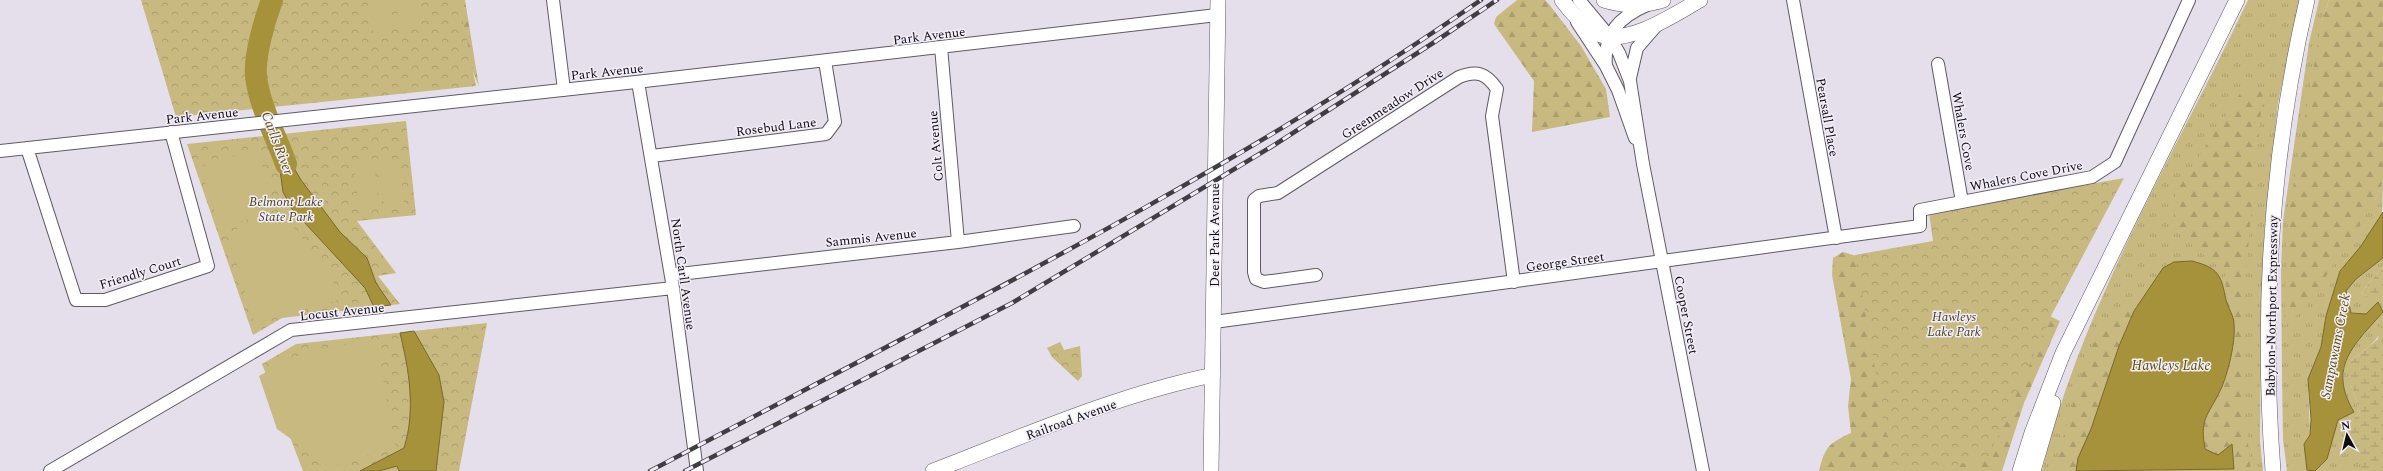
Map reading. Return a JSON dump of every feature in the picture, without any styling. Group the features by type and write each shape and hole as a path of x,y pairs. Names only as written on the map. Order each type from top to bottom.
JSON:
{"main road":[{"name":"Deer Park Avenue","path":"1211,471 1214,322 1214,166 1218,0"},
{"path":"1604,0 1628,4 1658,2"},
{"path":"1568,1 1592,30 1609,36 1628,35 1664,20 1700,0"},
{"path":"2020,471 2032,433 2063,353 2237,0"},
{"name":"Babylon-Northport Expressway","path":"2273,471 2268,346 2272,213 2286,101 2307,0"},
{"path":"2033,471 2055,395 2089,300"},
{"name":"Railroad Avenue","path":"933,471 1093,410 1175,384 1213,375"}],"street":[{"path":"553,0 564,90"},
{"name":"Pearsall Place","path":"1793,0 1836,238"},
{"name":"Whalers Cove Drive","path":"1920,226 1920,210 2092,177 2115,162 2189,0"},
{"name":"Cooper Street","path":"1568,1 1606,66 1623,104 1643,164"},
{"path":"1606,66 1606,51 1609,36 1623,18 1658,2"},
{"name":"Park Avenue","path":"0,151 826,61 1217,15"},
{"path":"1630,81 1637,48 1646,35 1664,20"},
{"name":"Cooper Street","path":"1609,36 1619,53 1630,81 1640,131 1643,164 1703,471"},
{"name":"Colt Avenue","path":"941,47 958,242"},
{"name":"Rosebud Lane","path":"652,156 826,134 835,122 826,61"},
{"name":"Whalers Cove","path":"1938,64 1962,202"},
{"name":"Greenmeadow Drive","path":"1316,275 1264,282 1256,279 1254,272 1254,200 1259,196 1278,193 1459,77 1476,72 1483,74 1497,89 1492,116 1514,282"},
{"name":"North Carll Avenue","path":"638,82 652,156 673,288 697,471"},
{"name":"Friendly Court","path":"27,148 76,300 105,300 208,266 171,132"},
{"name":"Sammis Avenue","path":"671,275 958,242 1074,226"},
{"name":"George Street","path":"1214,322 1920,226"},
{"name":"Locust Avenue","path":"50,471 291,330 673,288"}],"green space":[{"path":"141,0 459,0 476,86 176,117"},
{"path":"370,0 390,0 393,31 373,33"},
{"path":"396,0 417,0 420,29 400,31"},
{"path":"446,0 465,0 479,87"},
{"path":"1517,0 1545,0 1548,3 1581,46 1606,89 1610,117 1532,132 1534,81 1494,24 1496,17"},
{"path":"2248,0 2300,0 2278,103 2265,223 2261,306 2260,441 2263,471 2042,471 2059,410 2080,350 2105,290"},
{"path":"2319,0 2329,0 2321,24 2375,200 2383,181 2382,215 2361,246 2340,271 2326,316 2321,347 2308,379 2310,435 2304,444 2332,438 2338,420 2348,403 2342,387 2345,362 2352,347 2365,333 2366,314 2350,313 2350,300 2346,291 2356,279 2383,258 2383,266 2361,293 2369,297 2383,297 2381,329 2379,335 2370,346 2351,361 2351,385 2360,412 2345,427 2363,464 2357,471 2287,471 2283,439 2281,269 2283,221 2309,43"},
{"path":"2329,0 2383,0 2383,181 2375,200 2306,307 2284,326 2288,217 2321,24"},
{"path":"2263,90 2246,269 2245,416 2251,471 2230,471 2234,469 2232,444 2218,455 2205,449 2202,432 2206,414 2219,394 2232,347 2234,323 2226,301 2225,271 2200,252 2176,226 2175,193 2241,92"},
{"name":"Belmont Lake State Park","path":"406,121 416,215 357,221 396,273 378,276 400,304 282,318 253,335 187,144"},
{"path":"257,149 276,210 226,226 218,223 200,167"},
{"path":"399,160 404,204 384,206 379,163"},
{"path":"374,163 379,206 359,209 354,165"},
{"name":"Hawleys Lake Park","path":"2124,178 2052,314 1988,459 1919,471 1893,471 1855,255 1933,241 1929,213"},
{"path":"275,222 292,226 332,275 336,301 259,322 253,320 228,234 239,228 250,225"},
{"name":"Hawleys Lake Park","path":"1843,252 2035,309 2060,321 2024,403 2002,471 1819,471 1823,456 1829,447 1833,443 1851,433 1848,406 1851,379 1832,275 1833,258"},
{"path":"2383,266 2383,297 2369,297 2361,293"},
{"path":"2134,311 2080,454 2076,471 2055,471 2070,412 2086,362 2095,340 2104,324 2113,315"},
{"path":"2383,311 2383,471 2357,471 2362,464 2345,427 2360,412 2351,385 2351,361 2378,339"},
{"path":"487,323 459,471 303,471 262,364 296,344"},
{"path":"365,340 378,350 395,447 330,467 277,429 259,376 294,357"},
{"path":"1060,342 1064,350 1080,346 1082,376 1078,381 1052,357 1047,348"}],"water":[{"path":"283,134 291,163 301,180 340,232 367,258 376,283 391,305 374,307 365,288 292,209 283,192 280,170 266,136"},
{"name":"Sampawams Creek","path":"2383,212 2383,258 2356,279 2346,291 2351,313 2366,314 2378,302 2383,312 2354,346 2344,369 2343,382 2346,396 2354,412 2338,420 2327,459 2315,471 2307,470 2304,444 2310,435 2311,419 2308,379 2321,347 2326,316 2340,271 2361,246"},
{"name":"Hawleys Lake","path":"2192,261 2208,267 2217,274 2222,284 2234,321 2234,340 2228,370 2221,388 2207,415 2203,432 2205,449 2218,455 2232,444 2234,469 2076,471 2078,458 2091,429 2119,346 2134,311 2163,268 2174,262"},
{"path":"414,331 439,375 444,402 436,471 399,471 397,466 379,471 360,471 404,448 410,419 410,390 400,333"}],"waterway":[{"name":"Carlls River","path":"272,0 258,48 256,76 264,109 286,164"}],"railway":[{"path":"650,471 1073,248 1280,129 1382,66 1481,0"},
{"path":"685,471 1012,303 1271,147 1497,0"}]}
